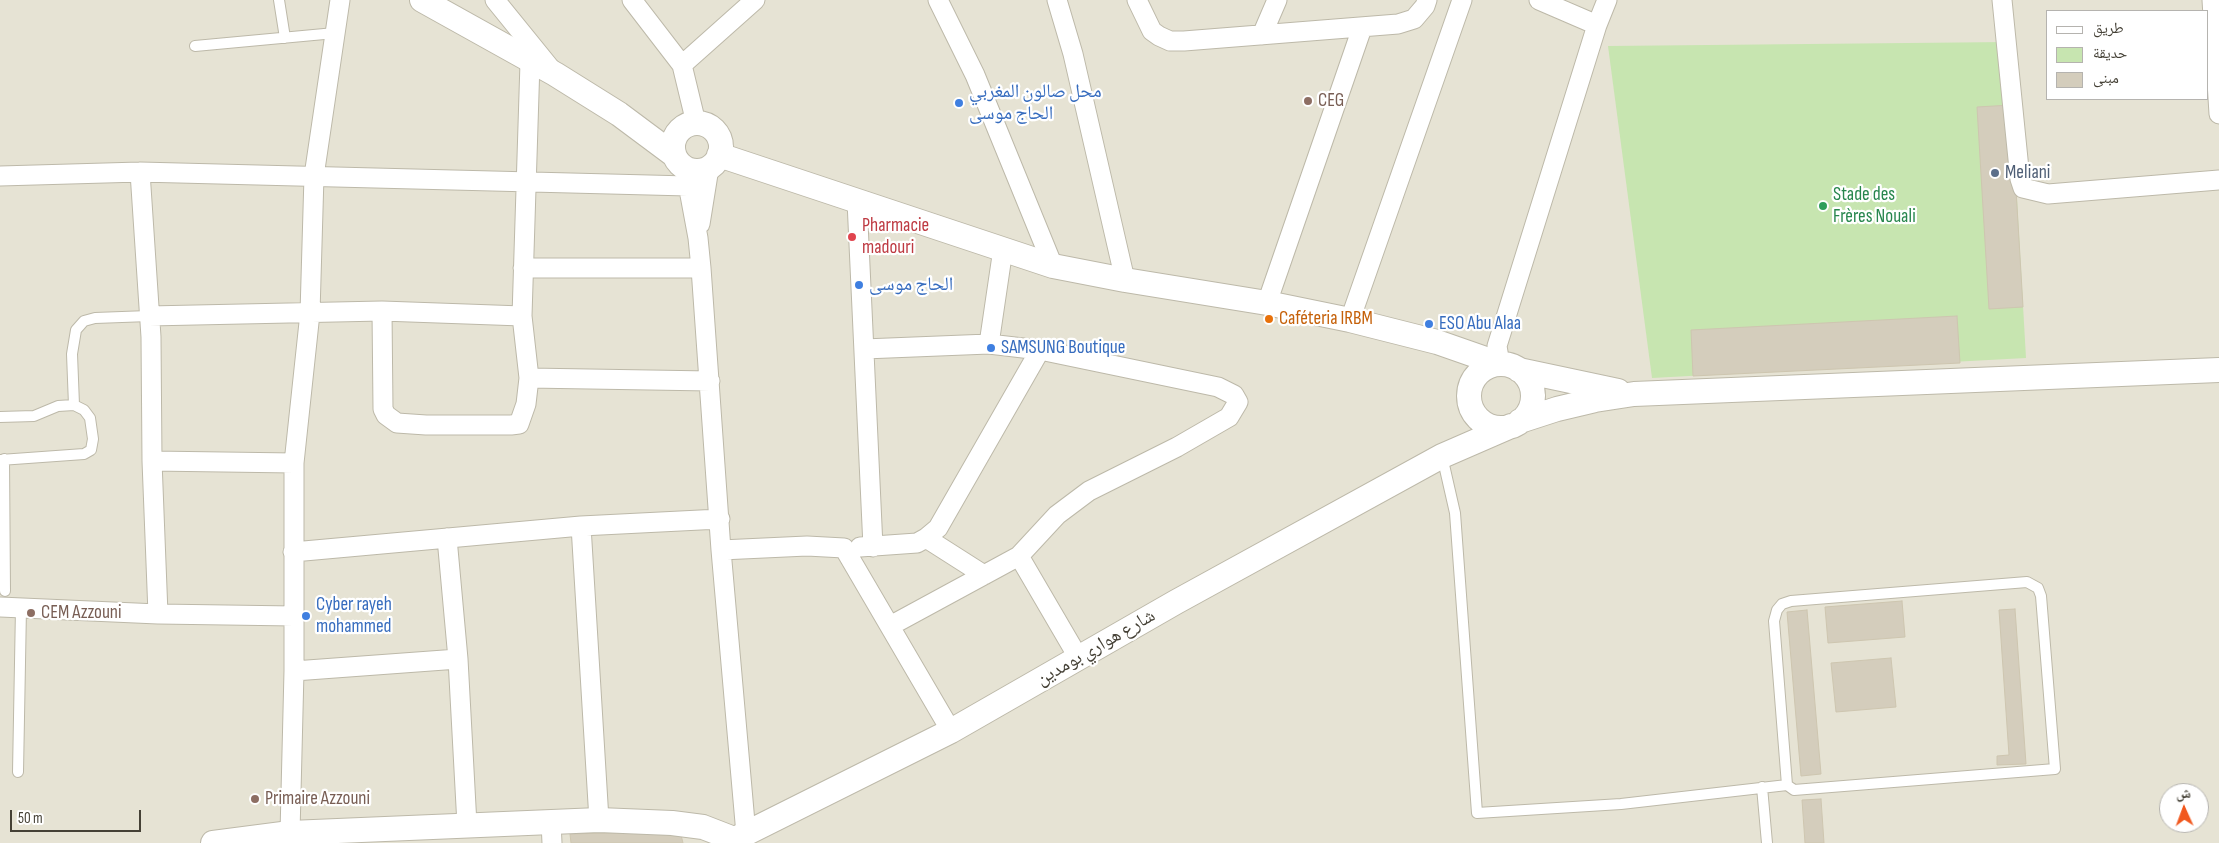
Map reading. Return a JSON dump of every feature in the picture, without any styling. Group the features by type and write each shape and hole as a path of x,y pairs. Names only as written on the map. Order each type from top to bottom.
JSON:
{"street":[{"path":"290,833 294,671 294,464 310,313 314,176 340,0"},
{"path":"422,0 530,62 555,74 619,114 682,170"},
{"path":"496,0 555,74"},
{"path":"632,0 682,65 689,126"},
{"path":"682,65 755,0"},
{"path":"938,0 975,75 1053,266"},
{"path":"1057,0 1073,54 1125,280"},
{"path":"1137,0 1152,30 1170,41 1398,24 1414,19 1425,6 1427,0"},
{"path":"1262,35 1277,0"},
{"path":"1350,320 1462,0"},
{"path":"1539,0 1597,25"},
{"path":"1437,342 1450,352 1460,365 1466,380 1471,404 1485,424 1493,427 1515,424 1527,414 1532,395 1528,381 1510,367 1497,346 1597,25 1607,0"},
{"path":"2002,0 2020,179 2023,188 2048,194 2219,180"},
{"path":"2212,0 2219,114"},
{"path":"1267,303 1362,28"},
{"path":"382,312 383,409 386,416 397,423 511,426 518,424 524,414 529,378 522,316 530,62"},
{"path":"619,114 689,126 710,127 716,133 721,147 714,161 698,238"},
{"path":"213,843 290,833 467,825 551,833 599,820 672,823 704,827 736,839 722,550 701,268 698,238 674,139 689,126"},
{"path":"0,176 140,172 526,184 693,170 714,161 857,201 1053,266 1125,280 1267,303 1350,320 1437,342 1510,367 1634,394 2219,370"},
{"path":"140,172 150,316 152,461 158,614"},
{"path":"857,201 873,547"},
{"path":"989,344 1003,249"},
{"path":"524,268 701,268"},
{"path":"150,316 382,312 522,316"},
{"path":"864,349 989,344 1040,350 1218,387 1234,395 1238,402 1229,417 1177,447 1089,491 1057,515 1020,556 890,626"},
{"path":"722,550 807,546 873,547 917,543 926,538 938,528 1040,350"},
{"path":"1451,451 1471,430 1470,387 1482,370 1510,367"},
{"path":"529,378 710,381"},
{"name":"شارع هواري بومدين","path":"736,839 950,731 1078,657 1451,451 1515,424 1557,409 1595,400 1634,394"},
{"path":"152,461 294,464"},
{"path":"293,552 581,526 720,519"},
{"path":"581,526 599,820"},
{"path":"447,538 458,659 467,825"},
{"path":"926,538 984,575"},
{"path":"844,548 950,731"},
{"path":"1020,556 1078,657"},
{"path":"2,599 21,608 158,614 294,616"},
{"path":"294,671 458,659"}],"lane":[{"path":"280,0 284,38"},
{"path":"195,46 335,33"},
{"path":"74,405 72,354 76,330 84,321 95,318 150,316"},
{"path":"0,417 34,416 58,406 74,405 84,410 90,418 94,440 91,450 84,454 2,459 2,599"},
{"path":"1451,451 1477,813 1621,804 1786,784 1794,790 2055,769 2042,596 2038,588 2027,582 1782,604 1777,610 1774,621 1786,784"},
{"path":"18,772 21,608"},
{"path":"1762,787 1766,843"}],"shaded area":[{"path":"0,0 2219,0 2219,843 0,843"}],"green space":[{"name":"Stade des Frères Nouali","path":"2008,42 2026,358 1652,378 1608,46"}],"building":[{"path":"2011,105 2023,307 1989,309 1977,107"},
{"path":"1957,316 1960,363 1693,376 1691,330"},
{"path":"1902,601 1905,637 1828,643 1825,607"},
{"path":"2015,609 2026,764 1997,765 1997,756 2009,755 1999,610"},
{"path":"1807,610 1821,774 1801,776 1787,612"},
{"path":"1891,658 1896,707 1836,712 1831,663"},
{"path":"1821,799 1824,843 1805,843 1802,800"},
{"path":"680,831 683,843 571,843 570,834"}],"place":[{"name":"CEG","path":"1308,101"},
{"name":"محل صالون المغربي الحاج موسى","path":"959,103"},
{"name":"Meliani","path":"1995,173"},
{"name":"Stade des Frères Nouali","path":"1823,206"},
{"name":"Pharmacie madouri","path":"852,237"},
{"name":"الحاج موسى","path":"859,285"},
{"name":"Caféteria IRBM","path":"1269,319"},
{"name":"ESO Abu Alaa","path":"1429,324"},
{"name":"SAMSUNG Boutique","path":"991,348"},
{"name":"CEM Azzouni","path":"31,613"},
{"name":"Cyber rayeh mohammed","path":"306,616"},
{"name":"Primaire Azzouni","path":"255,799"}]}
